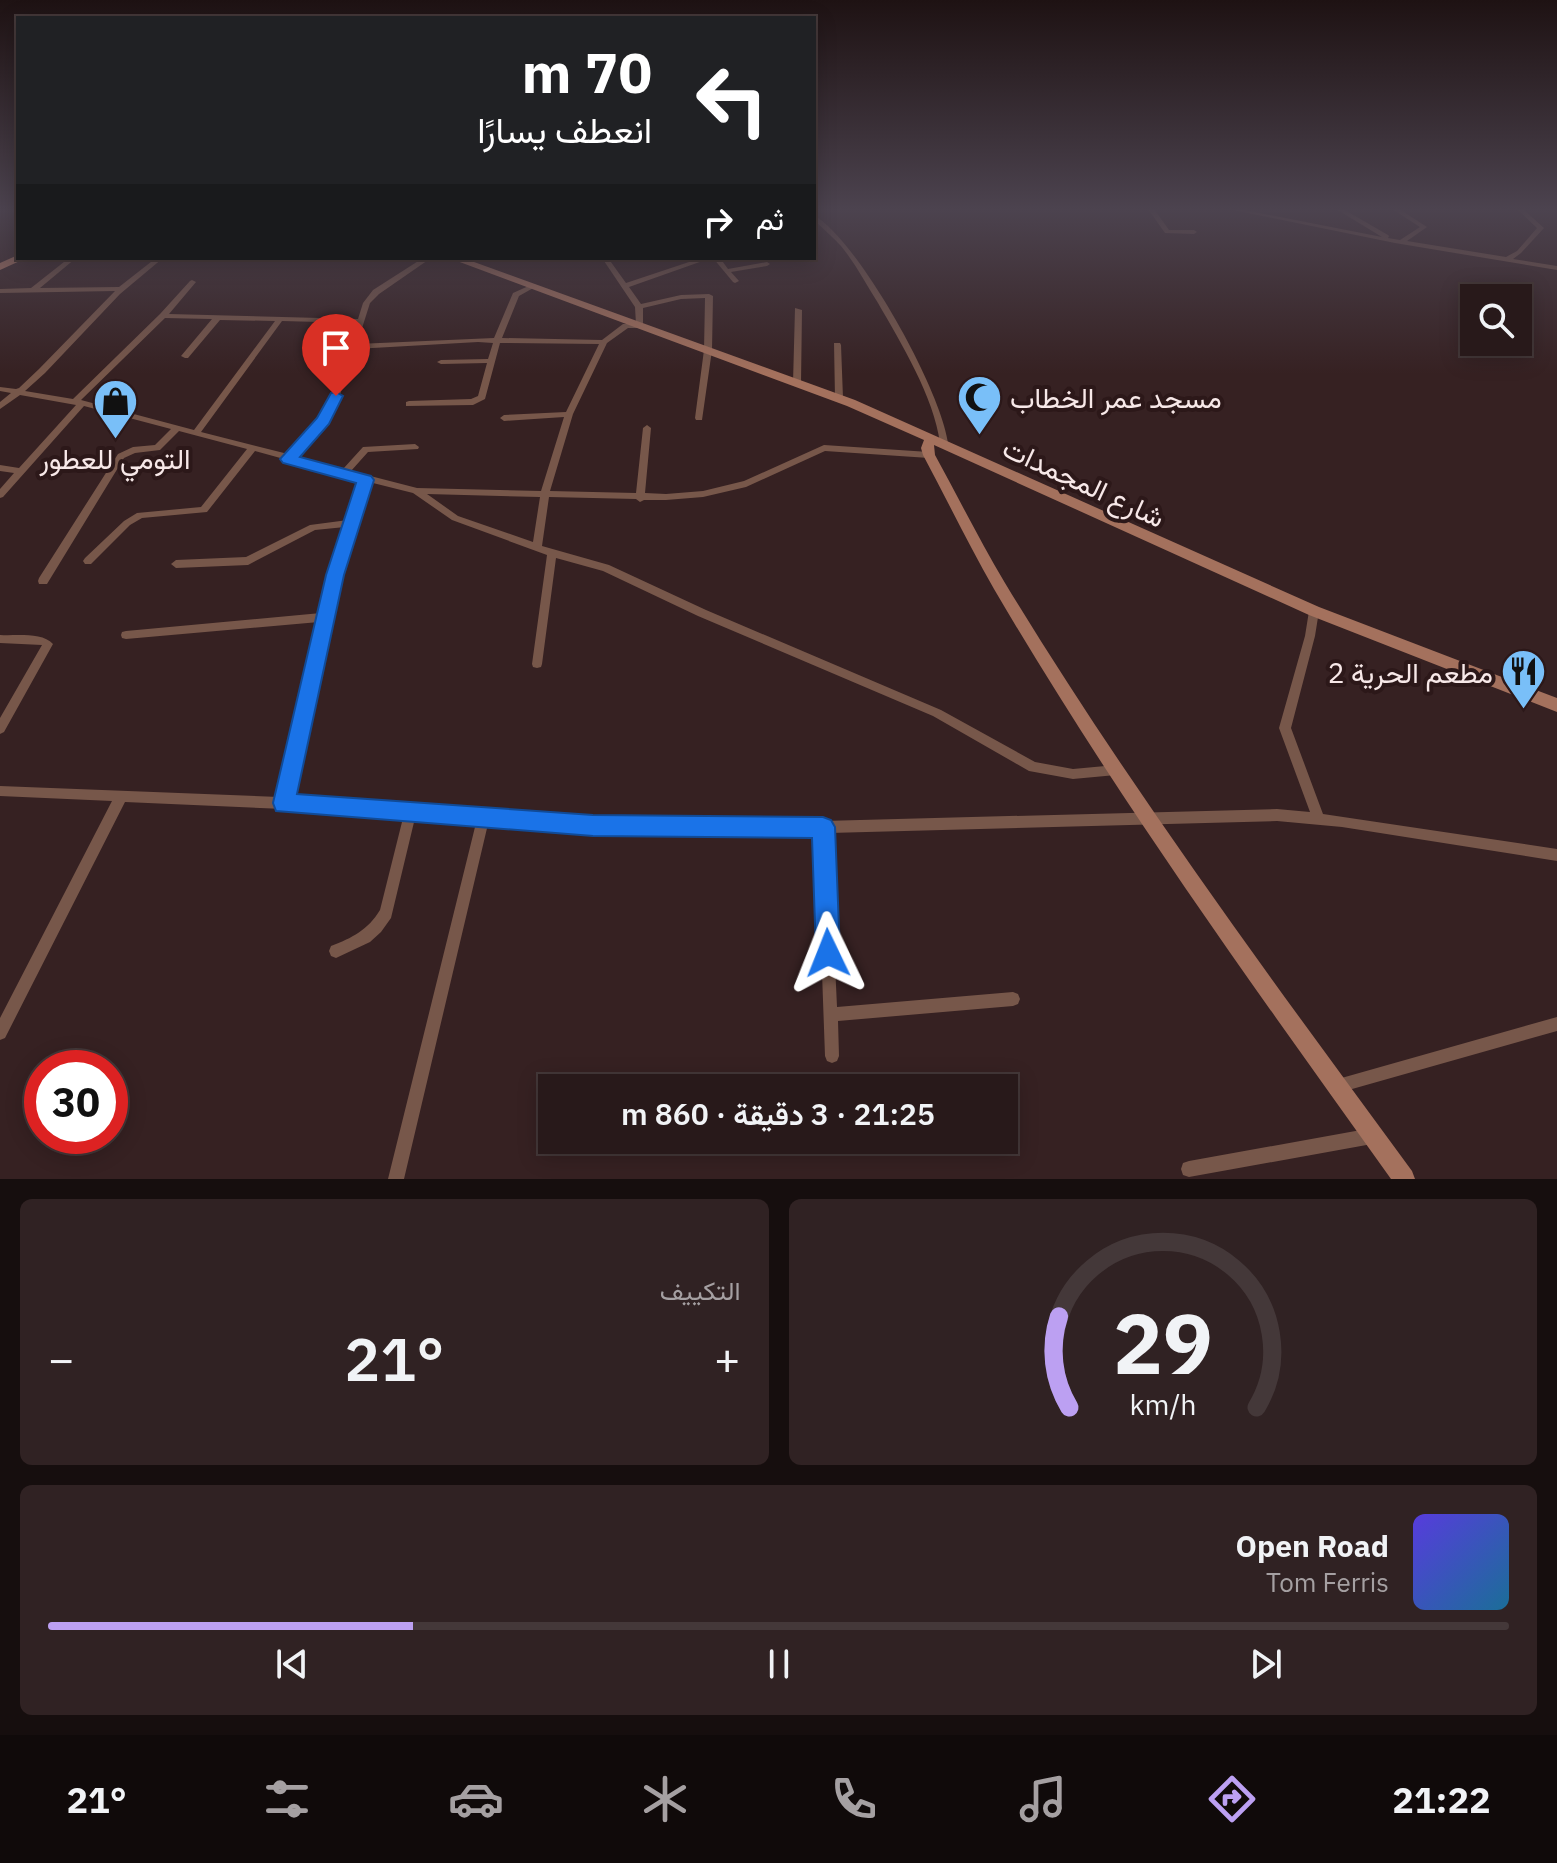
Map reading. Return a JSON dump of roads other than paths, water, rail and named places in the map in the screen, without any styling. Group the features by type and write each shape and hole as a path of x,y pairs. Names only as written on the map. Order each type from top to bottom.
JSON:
{"main road":[{"name":"شارع المجمدات","path":"471,264 839,398 1314,611 1557,705"},
{"path":"937,440 927,448 929,455 999,585 1150,821 1404,1179"}],"street":[{"path":"32,291 66,264"},
{"path":"0,406 21,391 118,289 152,264"},
{"path":"288,459 312,436 331,410 367,303 376,292 419,264"},
{"path":"537,547 545,494 569,414 604,342 626,326 640,326 639,307 609,264"},
{"path":"624,286 690,264"},
{"path":"721,264 735,281"},
{"path":"727,271 767,264"},
{"path":"856,264 910,354 944,427 937,440"},
{"path":"1532,264 1557,268"},
{"path":"0,495 79,402 192,282"},
{"path":"409,404 477,401 482,397 497,340 516,295 533,286"},
{"path":"0,291 118,289"},
{"path":"639,307 681,297 709,296 708,350 699,418"},
{"path":"797,383 798,310"},
{"path":"163,316 359,321"},
{"path":"185,356 218,317"},
{"path":"196,433 281,318"},
{"path":"351,347 497,340 604,342"},
{"path":"837,345 839,398"},
{"path":"441,362 492,361"},
{"path":"0,389 79,402 416,491 456,490 640,499 746,484 824,448 929,455"},
{"path":"504,418 569,414"},
{"path":"640,499 647,428"},
{"path":"43,581 121,456 133,450 157,448 176,429"},
{"path":"343,474 366,449 415,447"},
{"path":"88,561 127,523 140,515 204,510 253,448"},
{"path":"0,468 21,471"},
{"path":"284,803 326,617 365,480"},
{"path":"416,491 455,518 552,553 606,568 702,613 911,701 1033,767 1073,774 1116,770"},
{"path":"176,564 248,561 313,527 351,523"},
{"path":"537,664 552,553"},
{"path":"1314,611 1293,706 1285,728 1319,819"},
{"path":"126,635 326,617"},
{"path":"0,639 43,641 48,644 0,729"},
{"path":"0,791 284,803 593,826 823,827 1150,821 1241,815 1319,819 1557,855"},
{"path":"0,1033 5,1012 122,795"},
{"path":"336,951 370,936 382,920 410,814"},
{"path":"396,1179 483,819"},
{"path":"823,827 832,1056"},
{"path":"830,1015 1013,999"},
{"path":"1336,1087 1557,1024"},
{"path":"1189,1169 1374,1136"}],"place":[{"name":"مسجد عمر الخطاب","path":"979,436"},
{"name":"التومي للعطور","path":"115,440"},
{"name":"مطعم الحرية 2","path":"1524,711"}]}
